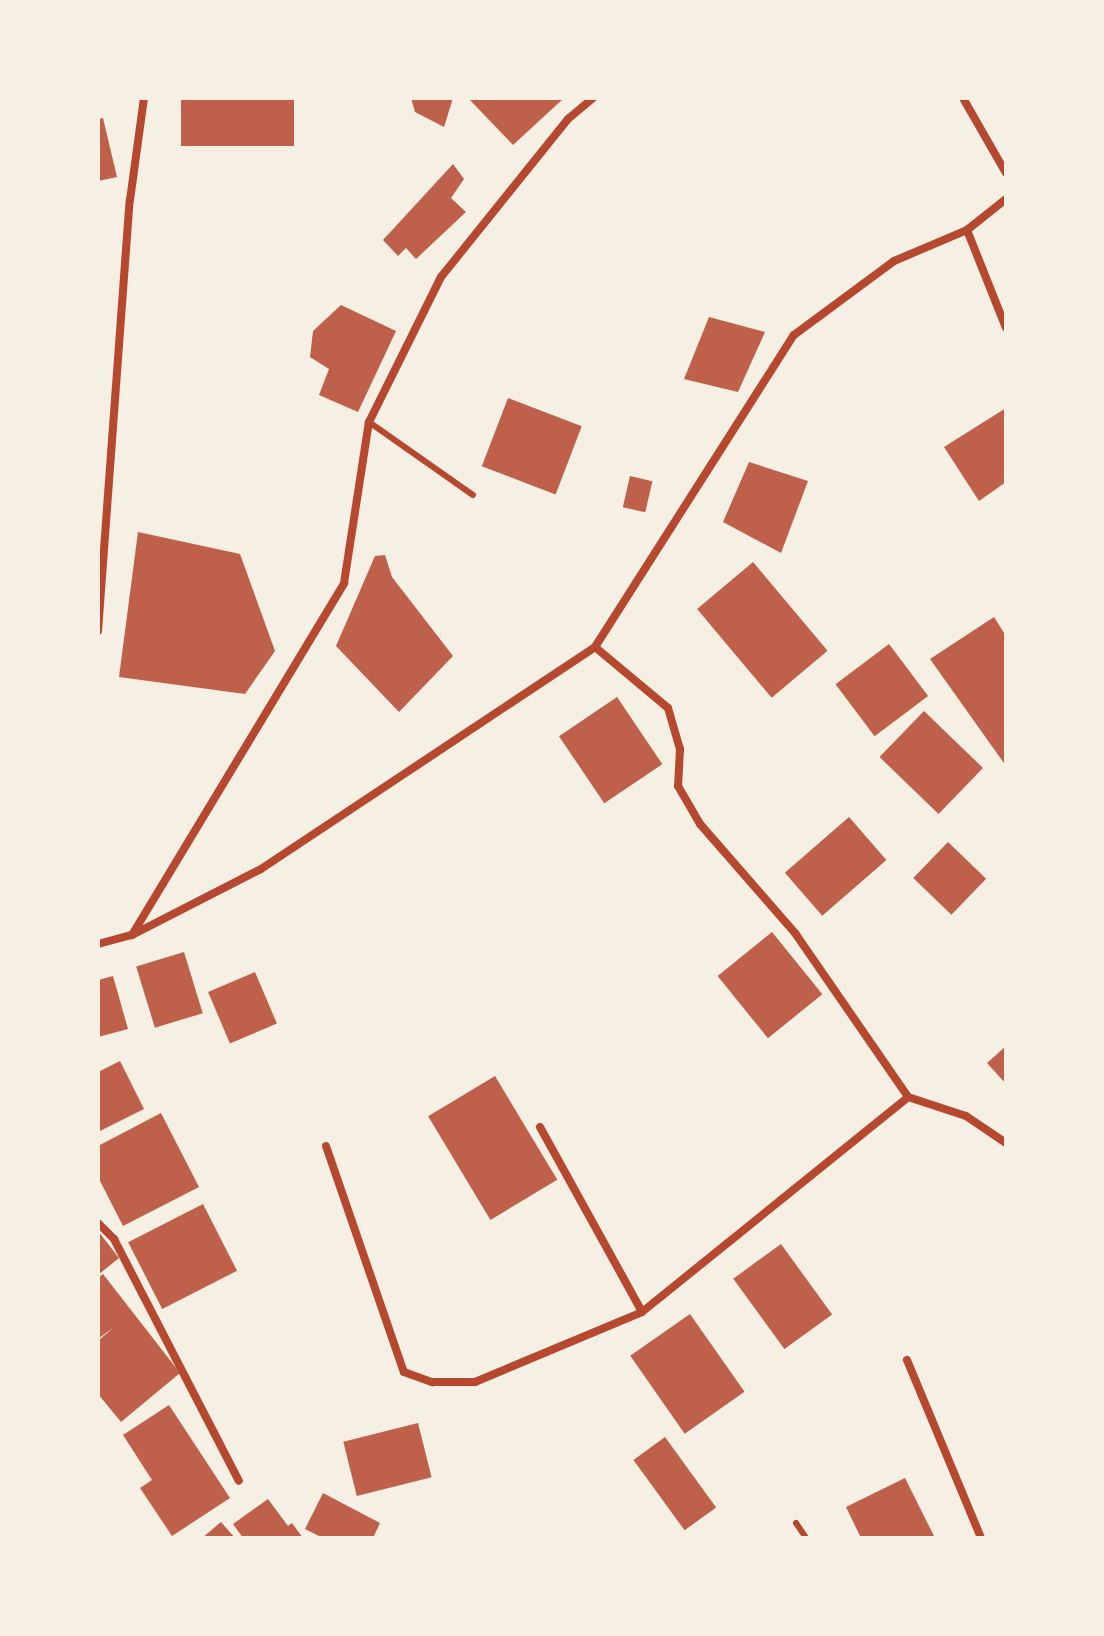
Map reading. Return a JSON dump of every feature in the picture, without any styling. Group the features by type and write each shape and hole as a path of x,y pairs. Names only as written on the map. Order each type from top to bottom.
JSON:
{"street":[{"path":"98,631 130,200 144,98"},
{"path":"132,935 344,583 369,422 441,277 568,119 593,98"},
{"path":"963,98 1006,173"},
{"path":"98,944 132,935 261,869 595,647 794,335 894,261 967,230 1006,199"},
{"path":"967,230 1006,328"},
{"path":"98,495 110,497"},
{"path":"595,647 668,708 680,749 678,786 700,824 795,933 908,1097 966,1116 1006,1143"},
{"path":"326,1146 404,1372 432,1382 475,1382 642,1312 908,1097"},
{"path":"540,1127 642,1312"},
{"path":"98,1223 114,1239 239,1481"},
{"path":"907,1360 981,1538"}],"lane":[{"path":"369,422 473,495"},
{"path":"796,1523 806,1538"}],"building":[{"path":"181,98 294,98 294,146 181,146"},
{"path":"411,98 453,98 444,127 415,112"},
{"path":"468,98 564,98 513,145"},
{"path":"103,118 117,177 98,181 98,119"},
{"path":"453,164 464,179 451,198 466,212 416,259 406,248 398,256 383,240"},
{"path":"341,305 396,331 358,412 319,395 329,369 310,357 313,331"},
{"path":"709,317 765,332 738,392 684,379"},
{"path":"508,398 582,426 556,494 482,466"},
{"path":"1006,408 1006,482 979,501 944,447"},
{"path":"749,462 808,481 781,553 723,522"},
{"path":"630,476 652,481 645,512 623,507"},
{"path":"138,532 240,554 275,651 245,694 119,677"},
{"path":"385,555 392,577 453,656 399,712 336,646 375,556"},
{"path":"753,562 828,651 772,698 697,609"},
{"path":"994,617 1006,636 1006,766 930,659"},
{"path":"889,644 928,696 875,736 835,684"},
{"path":"617,697 662,764 604,803 559,736"},
{"path":"924,711 983,768 939,814 880,757"},
{"path":"849,817 886,860 822,916 785,873"},
{"path":"948,842 986,879 951,915 913,878"},
{"path":"772,932 822,994 768,1038 718,976"},
{"path":"184,952 203,1013 155,1028 136,967"},
{"path":"255,972 277,1024 230,1043 208,992"},
{"path":"113,976 128,1029 98,1037 98,980"},
{"path":"1006,1046 1006,1084 987,1063"},
{"path":"120,1061 144,1109 98,1132 98,1072"},
{"path":"495,1076 557,1180 490,1220 428,1116"},
{"path":"161,1113 199,1187 123,1226 98,1177 98,1146"},
{"path":"203,1204 237,1271 162,1309 128,1242"},
{"path":"98,1231 119,1258 98,1275"},
{"path":"781,1244 832,1314 784,1349 733,1279"},
{"path":"103,1274 180,1373 121,1422 98,1394 98,1341 114,1327 98,1339 98,1278"},
{"path":"690,1314 744,1392 685,1434 630,1356"},
{"path":"169,1405 230,1498 172,1536 140,1488 152,1480 123,1435"},
{"path":"418,1423 432,1477 357,1496 343,1442"},
{"path":"665,1437 716,1507 685,1530 633,1460"},
{"path":"905,1478 935,1538 861,1538 846,1507"},
{"path":"323,1493 380,1523 373,1538 323,1538 305,1529"},
{"path":"268,1499 288,1526 292,1523 303,1538 243,1538 233,1524"},
{"path":"221,1522 235,1538 202,1538"}]}
